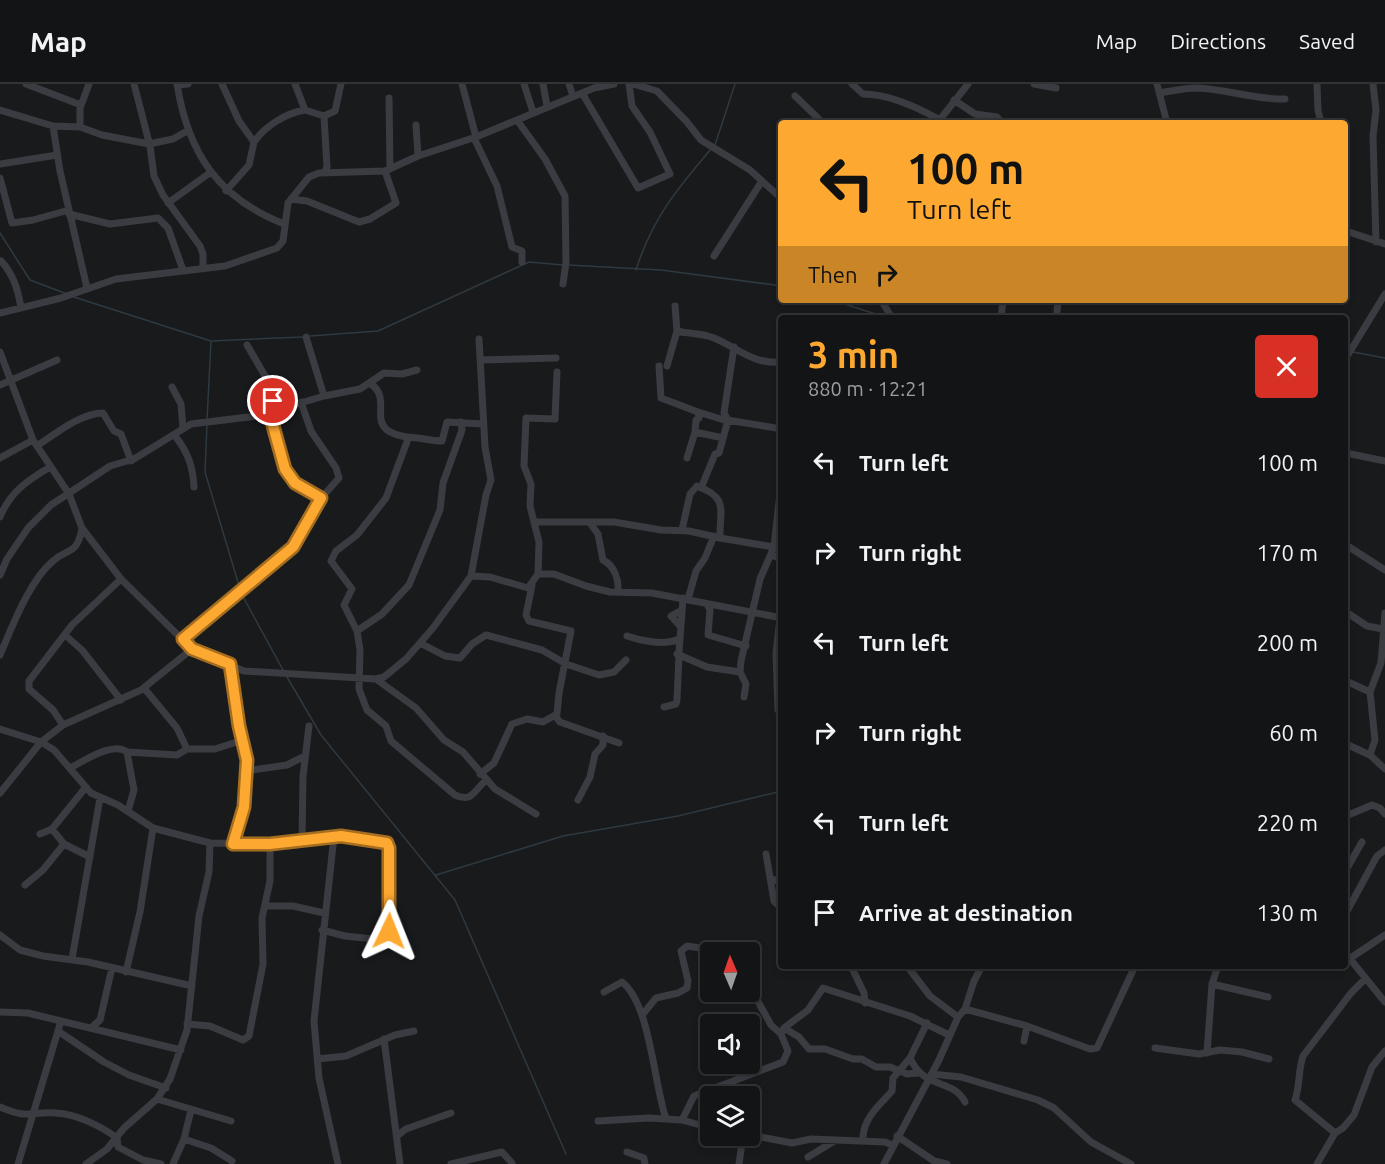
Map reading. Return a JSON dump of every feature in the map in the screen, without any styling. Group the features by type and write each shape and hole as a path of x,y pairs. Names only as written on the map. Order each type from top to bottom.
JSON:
{"street":[{"path":"26,84 81,105"},
{"path":"80,127 81,105 89,84"},
{"path":"134,84 149,144 154,176 168,202 200,246 203,254 203,268"},
{"path":"188,84 177,85 187,131 211,172 226,191 258,213 285,224"},
{"path":"222,84 238,122 254,142"},
{"path":"295,84 305,110"},
{"path":"226,191 249,165 254,142 273,124 296,111 305,110 324,116 335,111 341,84"},
{"path":"462,84 475,138 497,186 512,247 522,251 522,262"},
{"path":"524,84 533,112"},
{"path":"543,84 547,106"},
{"path":"569,84 573,96"},
{"path":"0,313 116,279 225,266 277,248 283,241 288,203 309,177 324,173 388,170 418,156 475,138 573,96 614,84"},
{"path":"582,93 638,188 670,174 650,132 632,106 631,84 657,91 701,140 750,170 778,195"},
{"path":"852,84 863,94 881,95 922,110 937,120"},
{"path":"939,120 968,84"},
{"path":"1034,84 1056,88"},
{"path":"1157,84 1166,120"},
{"path":"1317,84 1318,110 1321,120"},
{"path":"1373,84 1376,110 1373,136 1376,242"},
{"path":"1160,93 1195,88 1243,93 1252,97 1285,99"},
{"path":"795,96 820,120"},
{"path":"291,199 307,201 359,222 370,219 396,203 388,170 389,98"},
{"path":"954,100 975,114 997,117 1000,120"},
{"path":"0,110 53,126 80,127 149,144 173,139 187,131"},
{"path":"324,116 327,167 324,173"},
{"path":"517,120 545,159 565,196 566,251 563,284"},
{"path":"416,125 418,156"},
{"path":"53,126 57,155 87,288"},
{"path":"0,164 57,155"},
{"path":"168,202 211,172"},
{"path":"0,178 12,223 69,212 110,224 158,218 168,228 183,270"},
{"path":"714,256 762,181"},
{"path":"1348,232 1385,244"},
{"path":"1,261 9,269 17,285 21,308"},
{"path":"1348,355 1385,294"},
{"path":"1057,312 1058,303"},
{"path":"675,306 677,331 663,366 661,398 728,420 778,428"},
{"path":"677,331 712,337 734,347 752,360 768,364 778,363"},
{"path":"306,338 324,396"},
{"path":"0,352 35,443 69,494 82,528 121,579 192,649 244,671 375,679 384,677 406,659 471,576 486,495 491,480 483,424 479,339"},
{"path":"247,345 268,381 274,410 272,422 288,476 295,483 321,498"},
{"path":"701,488 715,454 719,453 728,420 724,413 734,347"},
{"path":"480,360 556,358"},
{"path":"0,385 57,360"},
{"path":"0,575 7,559 28,528 51,505 110,466 130,460 175,436 191,424 257,416 301,402 360,389 384,373 402,374 417,370"},
{"path":"557,372 555,420 526,418 524,466 531,484 530,506 539,542 538,574 532,585 526,615 529,621 571,631 556,717 560,722 619,743"},
{"path":"370,384 375,387 385,430 408,439 442,441 447,422 483,424"},
{"path":"172,387 181,404 183,428"},
{"path":"183,639 293,547 321,498 339,474 311,431 301,402"},
{"path":"687,458 696,420 699,418 698,411"},
{"path":"0,458 94,413 103,413 114,431 122,434 130,460"},
{"path":"357,631 382,614 409,585 440,510 443,483 462,430 461,422"},
{"path":"695,432 723,438"},
{"path":"175,436 188,456 195,476 194,487"},
{"path":"408,439 386,498 357,535 336,551 331,561 352,589 344,604 357,631 361,696 367,710 386,726 391,741 428,774 463,799 471,797 486,781"},
{"path":"1348,453 1385,461"},
{"path":"0,516 6,502 20,486 50,467"},
{"path":"664,707 676,704 677,700 677,654 685,599 696,571 717,537 721,503 714,494 697,486 690,494 687,518 681,530"},
{"path":"535,522 542,520 614,522 661,530 681,530 774,547"},
{"path":"744,698 746,684 740,672 751,613 760,579 774,547 778,521"},
{"path":"590,523 600,539 603,560 609,562 620,579 618,592"},
{"path":"0,655 33,587 52,561 69,554 80,540 82,528"},
{"path":"1348,546 1385,570"},
{"path":"771,555 778,558"},
{"path":"538,574 554,574 586,586 618,592 652,593 778,618"},
{"path":"471,576 490,578 522,588 532,585"},
{"path":"63,725 28,685 65,635 121,579"},
{"path":"707,604 710,610 708,635 746,645"},
{"path":"680,626 671,616 682,610"},
{"path":"1348,613 1366,626 1383,628"},
{"path":"1370,755 1375,740 1370,692 1381,663 1385,613"},
{"path":"65,635 82,650 120,700"},
{"path":"420,643 445,656 460,658 479,637 490,635 542,650 566,664 599,675 614,672 626,660"},
{"path":"627,636 649,641 679,639"},
{"path":"0,793 41,742 63,725 144,688 192,649"},
{"path":"677,654 707,667 740,672"},
{"path":"230,664 246,747 244,807 233,844"},
{"path":"375,679 416,708 444,740 467,756 486,781 536,814"},
{"path":"1348,682 1370,692"},
{"path":"144,688 177,728 187,749"},
{"path":"480,774 494,763 512,724 527,719 543,722 556,717"},
{"path":"302,840 305,756 309,726"},
{"path":"0,729 41,742 54,750 86,787 100,798 128,811 153,828 210,843 270,844 334,836 381,841 389,845 389,931 383,940 322,930"},
{"path":"578,800 590,777 595,754 603,746 603,736"},
{"path":"70,768 116,748 127,752 177,755 187,749 215,749 243,740"},
{"path":"1348,745 1370,755 1385,769"},
{"path":"127,752 134,790 128,811"},
{"path":"246,771 287,765 305,756"},
{"path":"40,834 52,829 86,787"},
{"path":"72,959 100,798"},
{"path":"1348,817 1365,806 1383,808"},
{"path":"126,972 140,912 153,828"},
{"path":"52,829 64,844 90,857"},
{"path":"334,836 322,930 319,985 314,1021 317,1059 338,1164"},
{"path":"1348,866 1362,842"},
{"path":"86,1164 157,1099 166,1088 181,1050 187,1024 199,916 209,872 210,843"},
{"path":"24,885 43,870 64,844"},
{"path":"187,1024 210,1026 239,1039 249,1036 263,964 262,925 270,881 270,844"},
{"path":"1348,910 1377,856 1385,850"},
{"path":"766,854 774,901 778,905"},
{"path":"771,879 778,881"},
{"path":"265,906 293,906 324,913"},
{"path":"0,935 20,950 43,956 72,959 192,986"},
{"path":"1348,955 1385,936"},
{"path":"643,1014 656,998 678,993 687,988 688,981 681,951 687,946 700,948"},
{"path":"1348,957 1385,1002"},
{"path":"92,1028 100,1020 112,968"},
{"path":"852,969 864,993 865,1003"},
{"path":"908,969 930,996 958,1017"},
{"path":"884,1164 892,1145 930,1077 958,1017 966,1009 981,969"},
{"path":"966,1009 1027,1026 1090,1049 1097,1048 1134,969"},
{"path":"1207,1053 1212,984 1217,969"},
{"path":"1335,1134 1295,1100 1299,1089 1300,1065 1303,1056 1351,993 1365,979"},
{"path":"604,992 622,982 631,992 643,1014 656,1084 666,1119"},
{"path":"1212,984 1268,997"},
{"path":"783,1031 808,1010 823,988 927,1023 950,1035"},
{"path":"758,1002 771,1025 799,1037 809,1049 825,1049 853,1059 862,1059 876,1067 930,1077 957,1090 965,1102"},
{"path":"0,1012 28,1013 181,1050"},
{"path":"18,1164 32,1123 31,1116 60,1021"},
{"path":"863,1136 865,1124 875,1107 892,1091 893,1078 910,1058 927,1023"},
{"path":"1024,1041 1027,1026"},
{"path":"58,1031 112,1067 166,1088"},
{"path":"317,1059 352,1054 384,1039 414,1031"},
{"path":"682,1120 694,1096 783,1062 788,1051 783,1031"},
{"path":"384,1039 400,1164"},
{"path":"1155,1048 1207,1053 1220,1050 1242,1052 1269,1059"},
{"path":"1317,1164 1335,1134 1354,1115 1372,1067 1385,1052"},
{"path":"910,1058 918,1073"},
{"path":"930,1077 961,1077 1038,1100 1054,1108 1090,1142 1131,1164"},
{"path":"157,1099 231,1121"},
{"path":"0,1107 16,1114 31,1116 56,1113 104,1129 117,1138 118,1147 131,1155 161,1164"},
{"path":"173,1164 184,1139 191,1110"},
{"path":"397,1136 406,1129 451,1113"},
{"path":"598,1121 666,1119 700,1125"},
{"path":"897,1136 934,1161 947,1164"},
{"path":"760,1137 792,1143 811,1139 838,1139 885,1142 892,1145"},
{"path":"184,1139 211,1148 232,1161"},
{"path":"808,1157 838,1139"},
{"path":"739,1164 742,1146"},
{"path":"451,1164 502,1152 512,1163"},
{"path":"627,1152 644,1158 645,1164"}],"waterway":[{"path":"715,145 735,84"},
{"path":"636,270 650,235 667,205 711,149"},
{"path":"0,233 30,280 67,294"},
{"path":"310,336 378,331 529,262 563,265"},
{"path":"568,265 661,270 778,285"},
{"path":"74,297 211,341 302,337"},
{"path":"841,303 879,315"},
{"path":"207,420 211,341"},
{"path":"1353,352 1385,358"},
{"path":"207,424 205,472 240,589"},
{"path":"241,593 283,670"},
{"path":"287,677 321,735 455,900 566,1154"},
{"path":"436,875 563,836 678,816 778,792"}],"route":[{"path":"273,401 275,410 272,422 288,476 295,483 321,498 293,547 183,639 192,649 230,664 239,726 246,747 247,760 244,807 233,844 270,844 325,836 387,843 389,845 389,931"}]}
